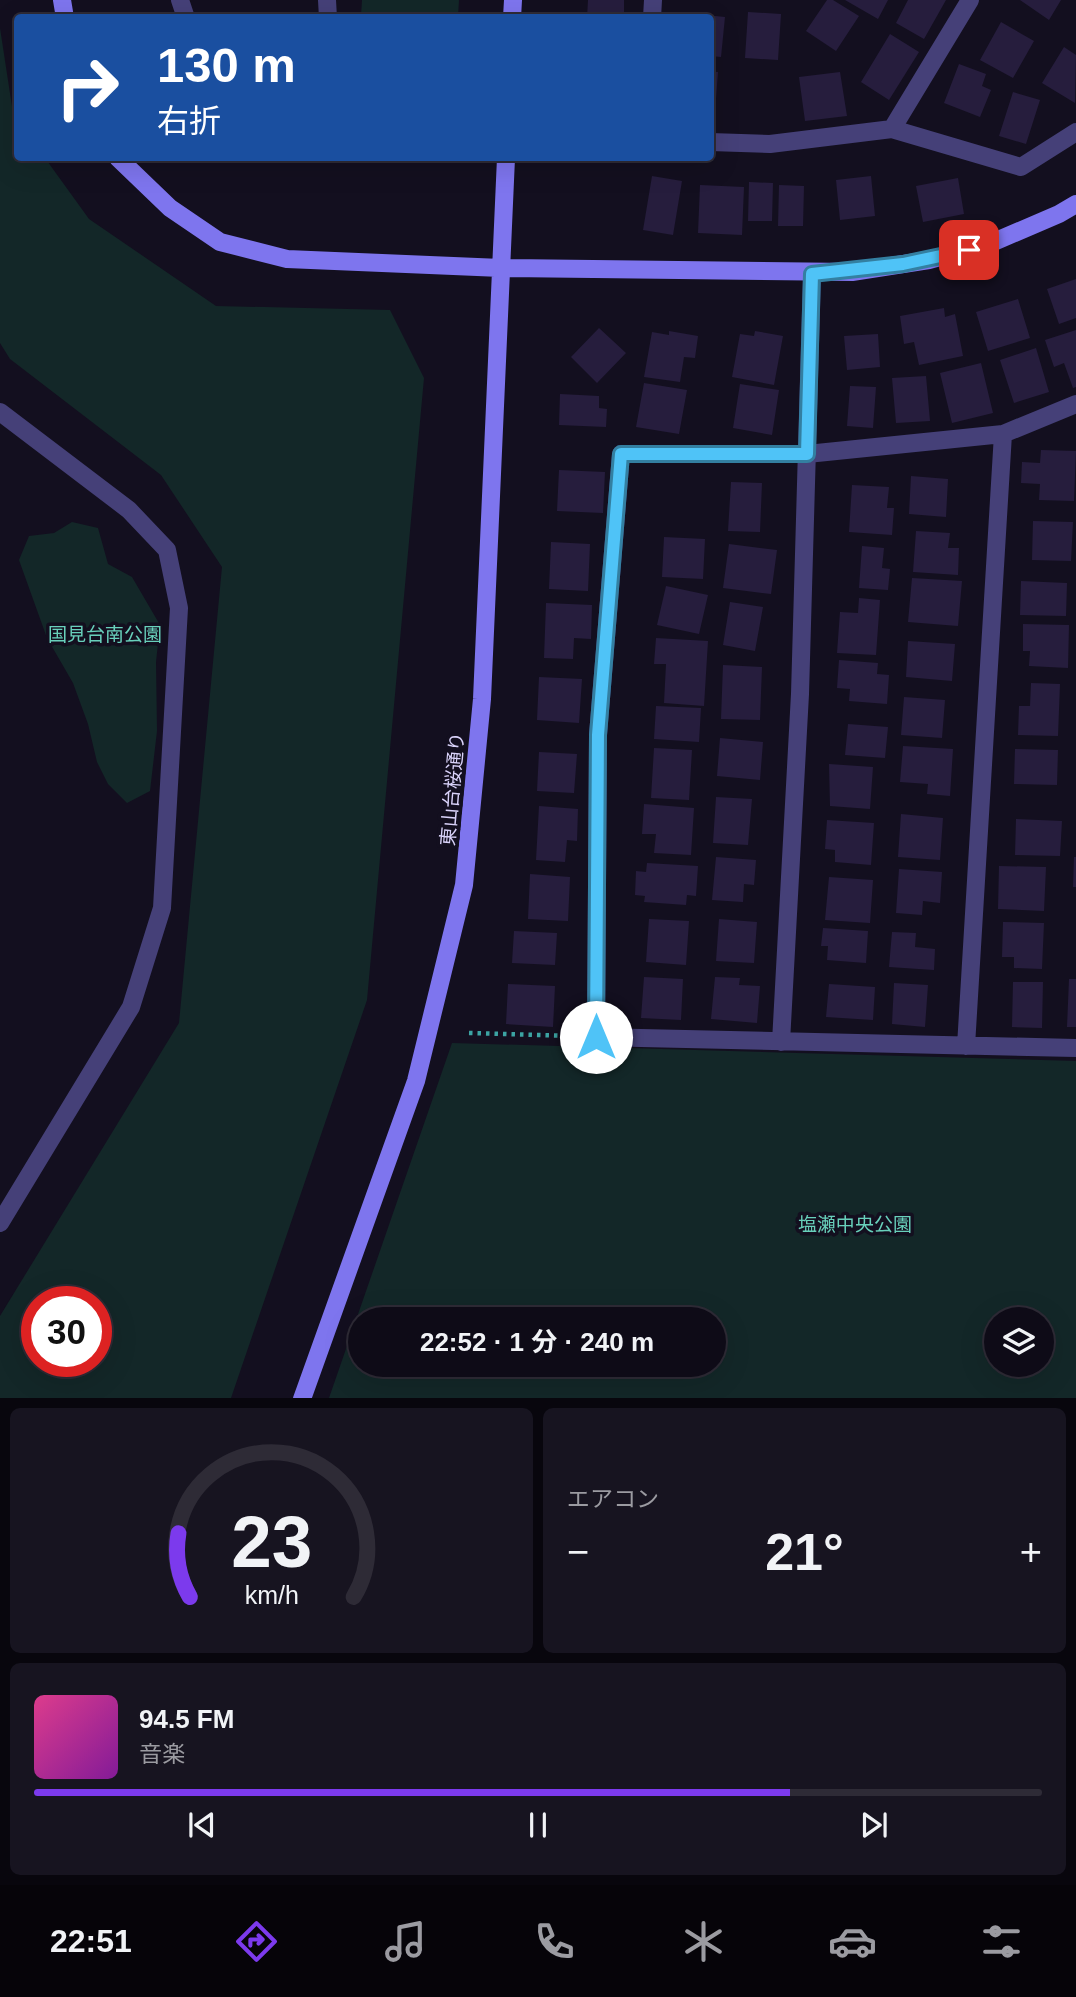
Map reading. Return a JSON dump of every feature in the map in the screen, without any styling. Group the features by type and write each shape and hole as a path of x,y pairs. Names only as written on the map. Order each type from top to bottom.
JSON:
{"street":[{"path":"892,129 970,0"},
{"path":"714,142 770,144 892,129 1021,167 1076,132"},
{"path":"121,161 170,208 220,242 286,259 501,268 812,274 852,272 941,257 989,244 1076,204"},
{"name":"東山台桜通り","path":"302,1398 416,1081 464,885 482,699 506,161"},
{"path":"781,1042 800,694 812,274"},
{"path":"1076,404 1003,433 807,454 621,454 598,735 596,1037 1076,1048"},
{"path":"0,412 129,510 167,550 179,608 162,908 131,1007 0,1223"},
{"path":"966,1046 1003,433"}],"path":[{"path":"468,1033 596,1037"}],"green space":[{"path":"362,0 459,0 458,14 361,14"},
{"path":"0,28 14,115 14,161 47,161 89,219 216,306 390,310 424,378 367,1000 231,1398 0,1398 0,1316 179,1023 222,567 161,475 10,359 0,343"},
{"name":"国見台南公園","path":"72,522 98,528 108,564 132,577 160,625 156,662 157,731 150,791 127,803 108,784 97,762 88,724 73,683 47,638 19,560 29,536 54,533"},
{"name":"塩瀬中央公園","path":"452,1043 1076,1061 1076,1398 329,1398 348,1343 348,1377 726,1377 726,1307 361,1307"}],"building":[{"path":"588,0 624,0 624,14 587,14"},
{"path":"827,0 833,0 859,16 836,51 806,31"},
{"path":"845,0 888,0 878,19"},
{"path":"908,0 946,0 924,39 896,23"},
{"path":"1020,0 1061,0 1049,20"},
{"path":"748,12 781,14 778,60 745,58"},
{"path":"714,16 725,17 721,57 714,56"},
{"path":"1001,22 1034,41 1013,78 980,60"},
{"path":"890,34 919,52 889,100 861,82"},
{"path":"1064,47 1076,55 1075,103 1042,83"},
{"path":"959,64 986,74 982,86 991,90 980,117 944,103"},
{"path":"714,72 718,72 715,112"},
{"path":"840,72 847,116 805,121 799,77"},
{"path":"1013,92 1040,100 1026,144 999,136"},
{"path":"652,176 682,181 673,235 643,230"},
{"path":"871,176 875,216 840,220 836,180"},
{"path":"958,178 964,214 923,222 916,186"},
{"path":"749,182 773,183 772,221 748,221"},
{"path":"700,185 744,187 742,235 698,233"},
{"path":"779,185 804,186 803,226 778,226"},
{"path":"1076,279 1076,318 1059,324 1047,289"},
{"path":"1018,299 1030,338 988,351 976,312"},
{"path":"944,308 945,317 955,314 963,356 919,365 914,342 904,344 900,316"},
{"path":"599,328 626,353 597,383 571,357"},
{"path":"1076,330 1076,387 1073,388 1064,363 1054,367 1045,340"},
{"path":"669,331 698,336 695,358 684,357 680,382 644,377 652,332 669,335"},
{"path":"755,331 783,336 774,385 732,377 740,334 754,336"},
{"path":"878,334 880,367 847,370 844,336"},
{"path":"1036,348 1049,392 1014,403 1000,360"},
{"path":"981,363 993,413 952,423 940,373"},
{"path":"926,376 930,421 896,423 892,378"},
{"path":"644,383 687,390 679,434 636,427"},
{"path":"740,384 779,390 772,435 733,428"},
{"path":"850,386 876,387 873,428 847,426"},
{"path":"560,394 599,396 599,408 607,409 606,427 559,425"},
{"path":"1041,450 1076,451 1074,501 1039,500 1040,484 1021,483 1022,462 1040,463"},
{"path":"559,470 605,472 603,513 557,511"},
{"path":"911,476 948,479 946,517 909,514"},
{"path":"731,482 762,483 760,532 728,531"},
{"path":"852,485 889,487 887,508 894,508 892,535 849,532"},
{"path":"1033,521 1073,522 1071,561 1032,560"},
{"path":"916,531 950,533 948,548 959,548 958,575 913,572"},
{"path":"664,537 705,539 703,579 662,577"},
{"path":"551,542 590,544 588,591 549,589"},
{"path":"729,544 777,550 771,594 723,588"},
{"path":"862,546 884,548 882,568 890,569 888,590 859,588"},
{"path":"912,578 962,581 958,626 908,622"},
{"path":"1021,581 1067,583 1066,616 1020,615"},
{"path":"666,586 708,595 699,634 657,625"},
{"path":"859,598 880,600 876,655 837,653 840,612 858,613"},
{"path":"730,602 763,607 755,651 723,645"},
{"path":"546,603 592,605 591,639 574,638 573,659 544,658"},
{"path":"1023,624 1069,625 1068,668 1029,666 1030,651 1023,651"},
{"path":"656,638 708,641 704,706 664,703 666,664 654,664"},
{"path":"908,641 955,644 952,681 906,677"},
{"path":"839,660 878,663 877,674 889,675 887,704 849,701 850,689 837,688"},
{"path":"723,665 762,667 760,720 721,719"},
{"path":"539,677 582,679 579,723 537,720"},
{"path":"1031,683 1060,684 1058,736 1018,735 1019,706 1030,706"},
{"path":"904,697 945,700 942,738 901,735"},
{"path":"656,706 701,708 699,742 654,739"},
{"path":"848,724 888,727 885,758 845,755"},
{"path":"720,738 763,742 760,780 717,776"},
{"path":"903,746 953,749 950,796 927,794 928,784 900,782"},
{"path":"654,748 692,750 689,800 651,798"},
{"path":"1015,749 1058,750 1057,785 1014,784"},
{"path":"539,752 577,754 574,793 537,791"},
{"path":"829,764 873,767 870,809 830,806"},
{"path":"716,797 752,799 748,845 713,843"},
{"path":"644,804 694,808 691,855 654,853 656,834 642,834"},
{"path":"539,806 578,809 577,841 567,840 565,862 536,860"},
{"path":"901,814 943,818 940,860 898,857"},
{"path":"1016,819 1062,821 1060,856 1015,855"},
{"path":"827,820 874,823 871,865 835,862 835,850 825,849"},
{"path":"716,857 756,860 754,885 744,884 743,902 712,900"},
{"path":"1076,857 1076,887 1073,887"},
{"path":"647,863 698,866 696,896 687,895 686,905 644,902 645,896 635,895 636,871 646,872"},
{"path":"999,866 1046,867 1044,911 998,909"},
{"path":"899,869 942,872 940,903 923,901 922,915 896,913"},
{"path":"530,874 570,877 568,921 528,919"},
{"path":"829,877 873,880 870,923 825,920"},
{"path":"649,919 689,921 686,965 646,962"},
{"path":"719,919 757,922 754,963 716,961"},
{"path":"1003,922 1044,923 1042,969 1014,968 1014,957 1002,957"},
{"path":"823,928 868,931 866,963 827,960 828,946 821,946"},
{"path":"514,931 557,933 555,965 512,963"},
{"path":"892,932 916,933 915,947 935,949 934,970 889,967"},
{"path":"644,977 683,979 681,1020 641,1018"},
{"path":"715,977 740,978 739,985 760,986 757,1023 711,1019"},
{"path":"1069,979 1076,979 1076,1027 1067,1027"},
{"path":"1013,982 1043,982 1042,1028 1012,1027"},
{"path":"894,983 928,985 925,1027 892,1024"},
{"path":"508,984 555,986 553,1027 506,1024"},
{"path":"829,984 875,987 873,1020 826,1017"}],"route":[{"path":"596,1037 598,735 621,454 807,454 812,274 852,272 929,260 969,250"}]}
